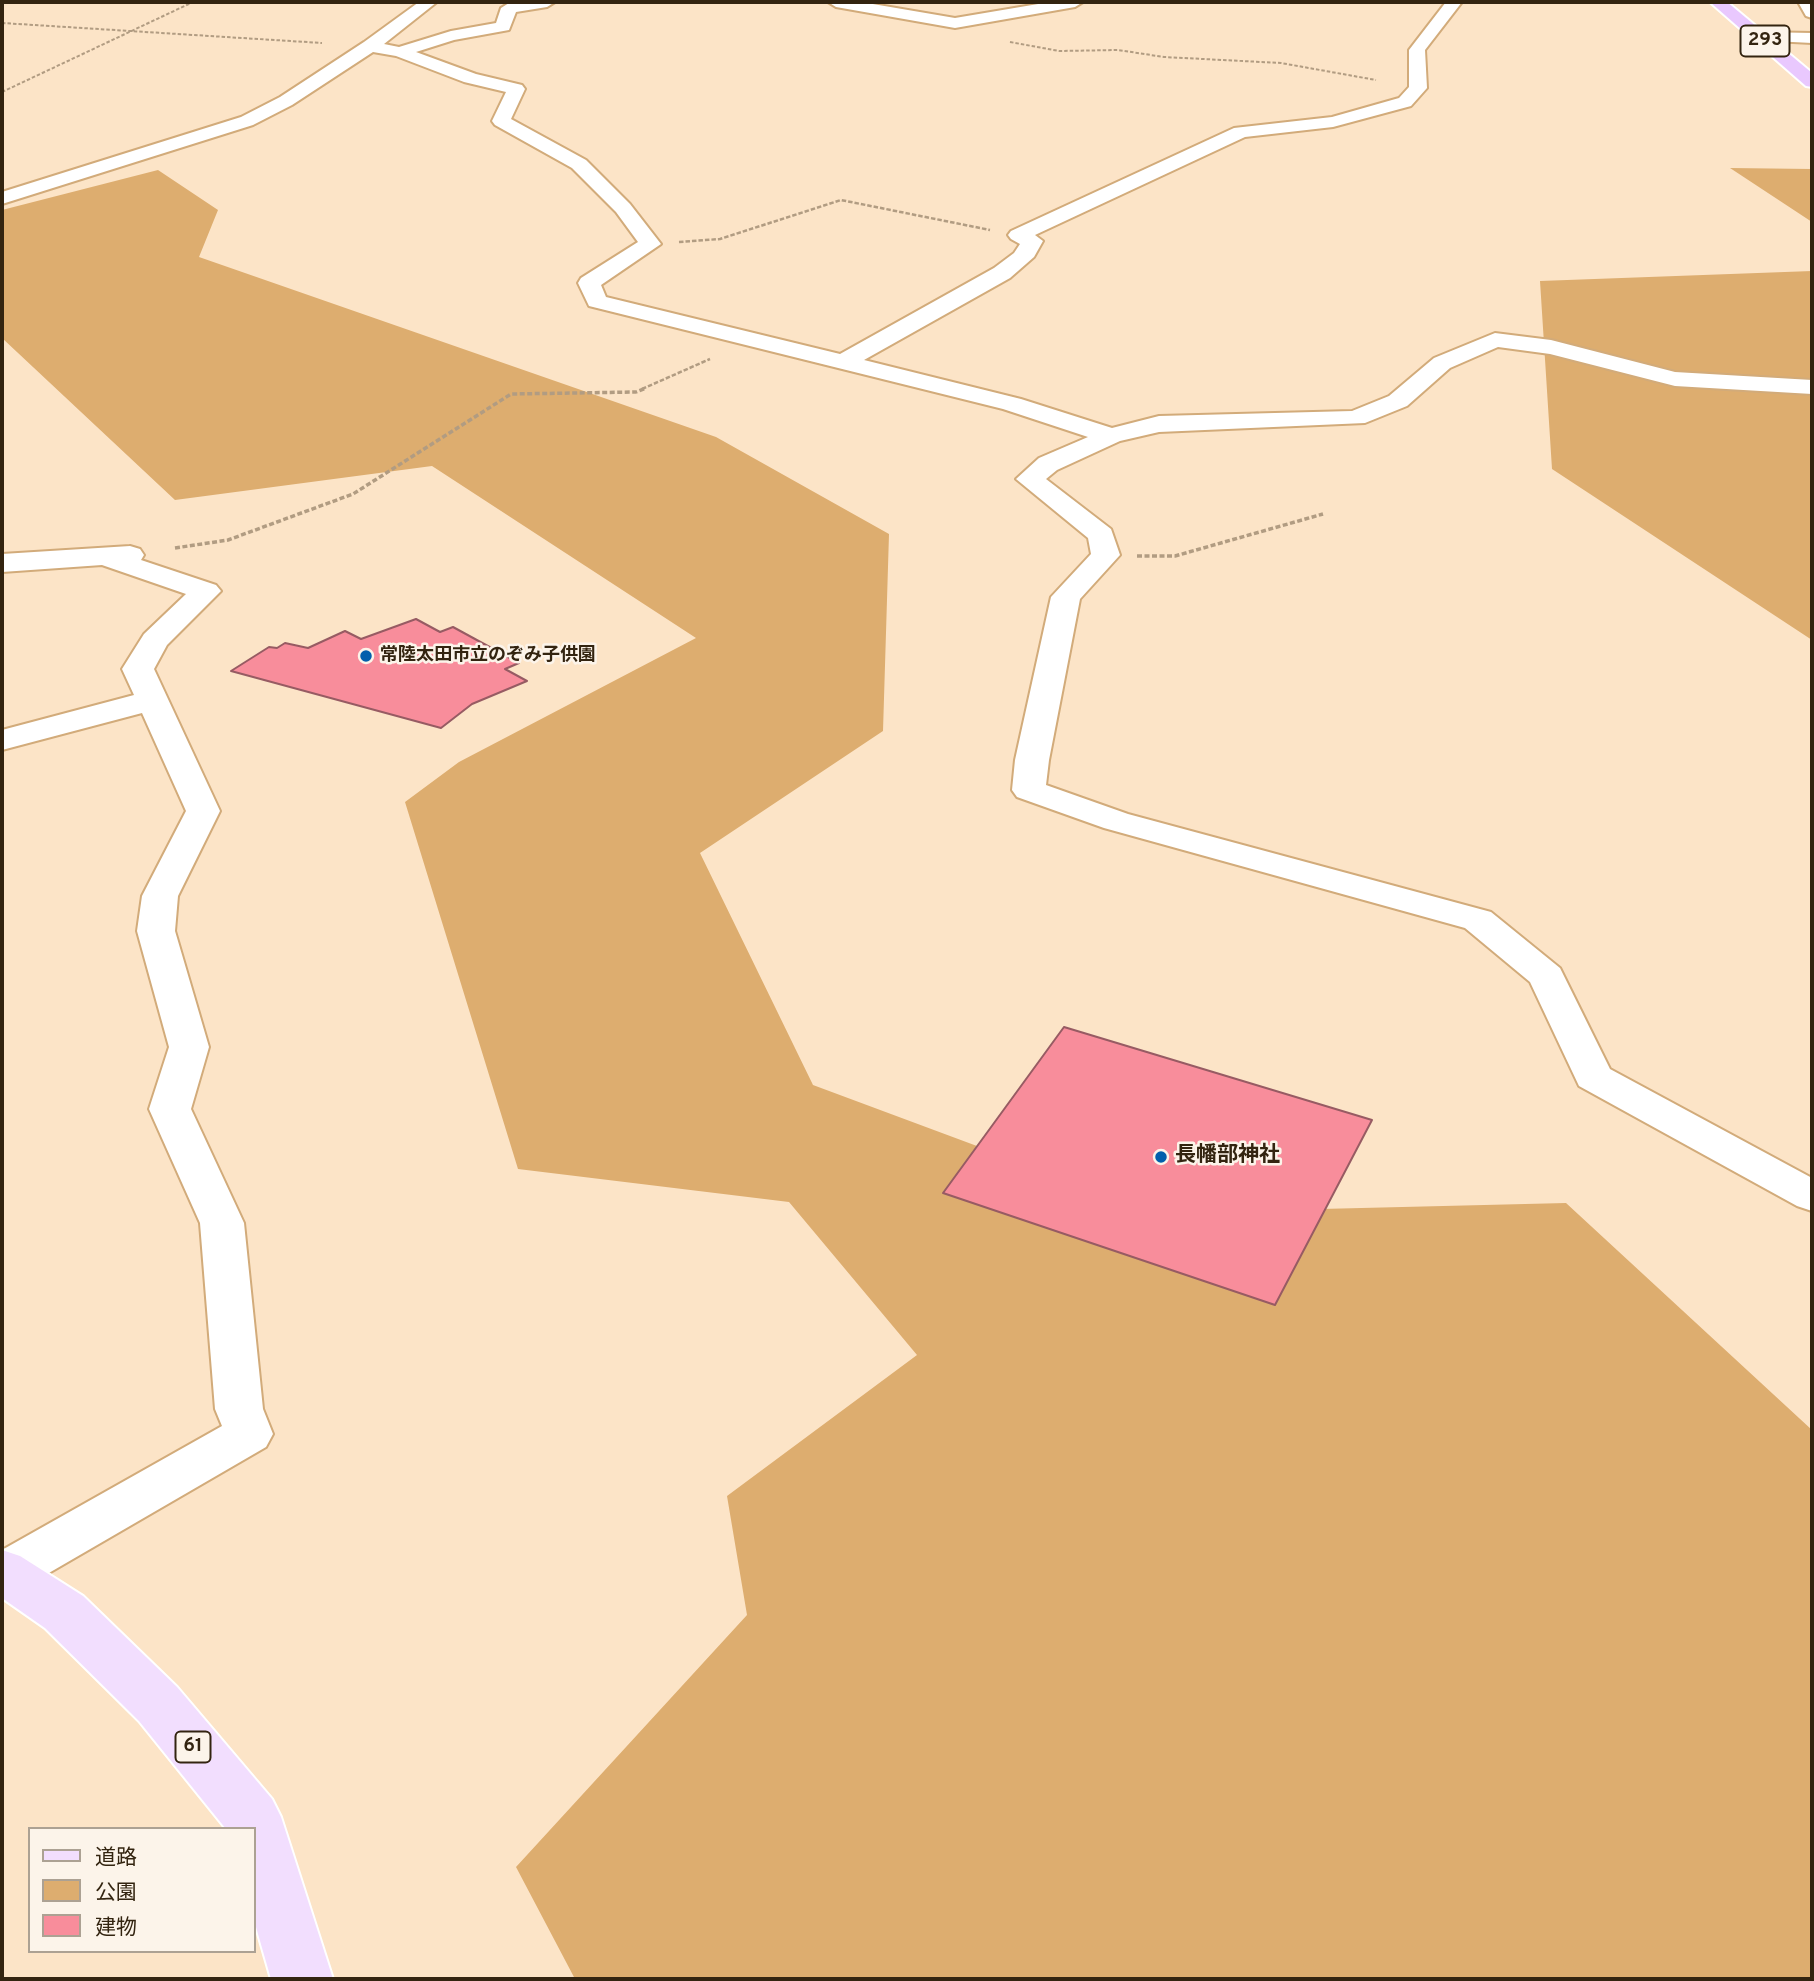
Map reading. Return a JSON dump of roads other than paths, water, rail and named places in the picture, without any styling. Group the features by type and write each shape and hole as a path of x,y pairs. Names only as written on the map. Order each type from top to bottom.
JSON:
{"highway":[{"name":"293","path":"1717,2 1812,82"}],"main road":[{"name":"61","path":"4,1572 64,1612 158,1704 252,1817 255,1827"},
{"name":"61","path":"256,1830 302,1979"}],"street":[{"path":"2,198 247,121 286,102 370,46 429,2"},
{"path":"400,52 451,36 503,27 509,8 547,2"},
{"path":"836,2 955,23 1075,2"},
{"path":"843,362 1002,273 1023,257 1032,241 1018,235 1241,132 1333,122 1405,102 1418,88 1416,50 1454,2"},
{"path":"1806,2 1812,13"},
{"path":"1760,37 1812,38"},
{"path":"370,46 400,52 470,78 516,89 501,121 579,164 623,208 650,244 589,284 597,300 1012,404 1111,436"},
{"path":"1812,387 1675,379 1551,347 1496,340 1443,363 1398,401 1356,418 1159,424 1111,436 1048,464 1029,480 1101,535 1106,555 1066,597 1032,760 1029,790 1116,821 1478,920 1547,976 1593,1077 1812,1196"},
{"path":"2,563 118,556 206,591 155,640 138,669 203,811 160,896 156,931 189,1047 170,1109 222,1223 239,1409 249,1434 4,1572"},
{"path":"2,740 152,701"}],"place":[{"name":"常陸太田市立のぞみ子供園","path":"366,656"},
{"name":"長幡部神社","path":"1161,1157"}]}
